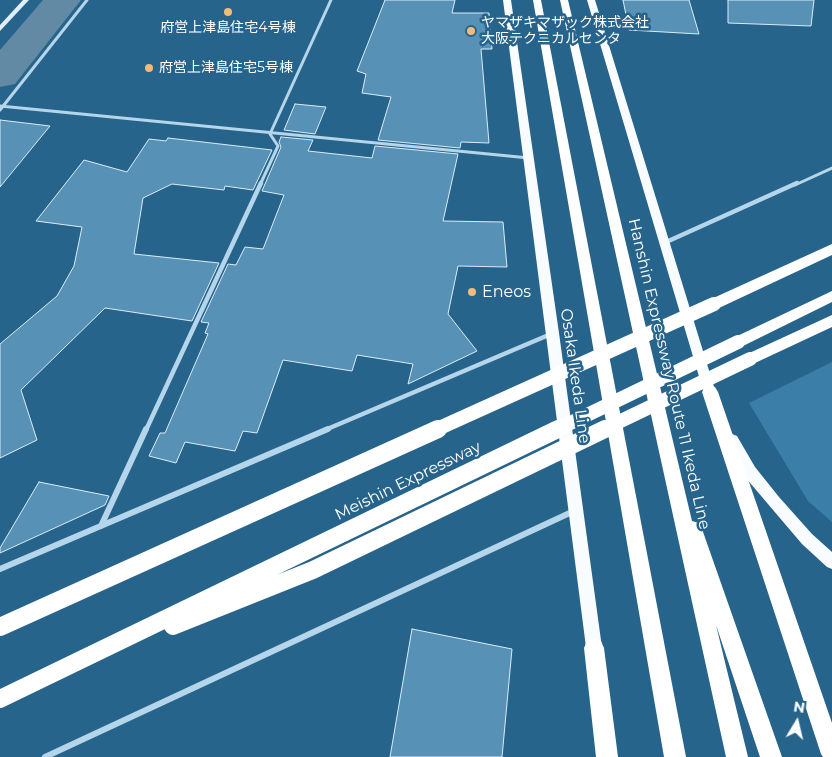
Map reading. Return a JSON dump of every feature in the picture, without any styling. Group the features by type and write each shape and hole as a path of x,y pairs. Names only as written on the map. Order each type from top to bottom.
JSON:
{"highway":[{"path":"538,0 675,757"},
{"name":"Hanshin Expressway Route 11 Ikeda Line","path":"564,0 737,757"},
{"name":"Meishin Expressway","path":"0,627 832,249"},
{"name":"Meishin Expressway","path":"0,699 832,296"},
{"path":"55,673 313,570 832,321"},
{"path":"710,392 832,754"},
{"path":"666,450 771,757"},
{"path":"594,648 607,757"},
{"path":"800,656 832,725"}],"main road":[{"name":"Osaka Ikeda Line","path":"508,0 594,648 601,757"},
{"path":"591,0 663,243 710,392 732,441 750,472 808,539 832,562"}],"street":[{"path":"0,29 26,0"},
{"path":"1,107 87,0"},
{"path":"270,134 331,0"},
{"path":"1,107 530,158"},
{"path":"101,526 278,146 270,134"},
{"path":"663,243 832,168"},
{"path":"0,569 553,333"},
{"path":"45,757 577,510"}],"shaded area":[{"path":"832,362 832,522 808,501 749,403"}],"building":[{"path":"385,0 455,0 452,13 489,13 492,49 481,49 489,143 461,142 460,148 378,140 391,97 362,93 366,74 357,71"},
{"path":"623,0 689,0 699,34 629,30"},
{"path":"728,0 814,0 811,26 728,23"},
{"path":"295,104 326,107 315,134 284,130"},
{"path":"0,120 50,126 0,187"},
{"path":"281,137 313,140 308,151 372,158 375,146 458,154 443,221 503,222 507,267 458,266 448,314 477,351 408,384 413,364 357,355 352,371 283,360 257,433 243,431 235,451 185,442 176,463 149,456 160,433 165,433 208,334 205,333 209,323 201,322 228,264 236,265 245,247 263,249 284,195 262,191 281,147 279,142"},
{"path":"168,138 272,150 253,190 225,186 224,190 172,184 143,198 134,254 219,263 192,321 105,308 21,390 37,440 0,458 0,344 57,296 74,266 82,227 36,221 84,160 127,172 149,139 166,141"},
{"path":"39,482 109,496 105,505 0,553 0,548"},
{"path":"412,629 512,649 502,757 390,757"}],"waterway":[{"path":"0,75 63,0"}],"place":[{"name":"府営上津島住宅4号棟","path":"228,12"},
{"name":"ヤマザキマザック株式会社 大阪テクニカルセンタ","path":"471,31"},
{"name":"府営上津島住宅5号棟","path":"149,68"},
{"name":"Eneos","path":"472,292"}]}
